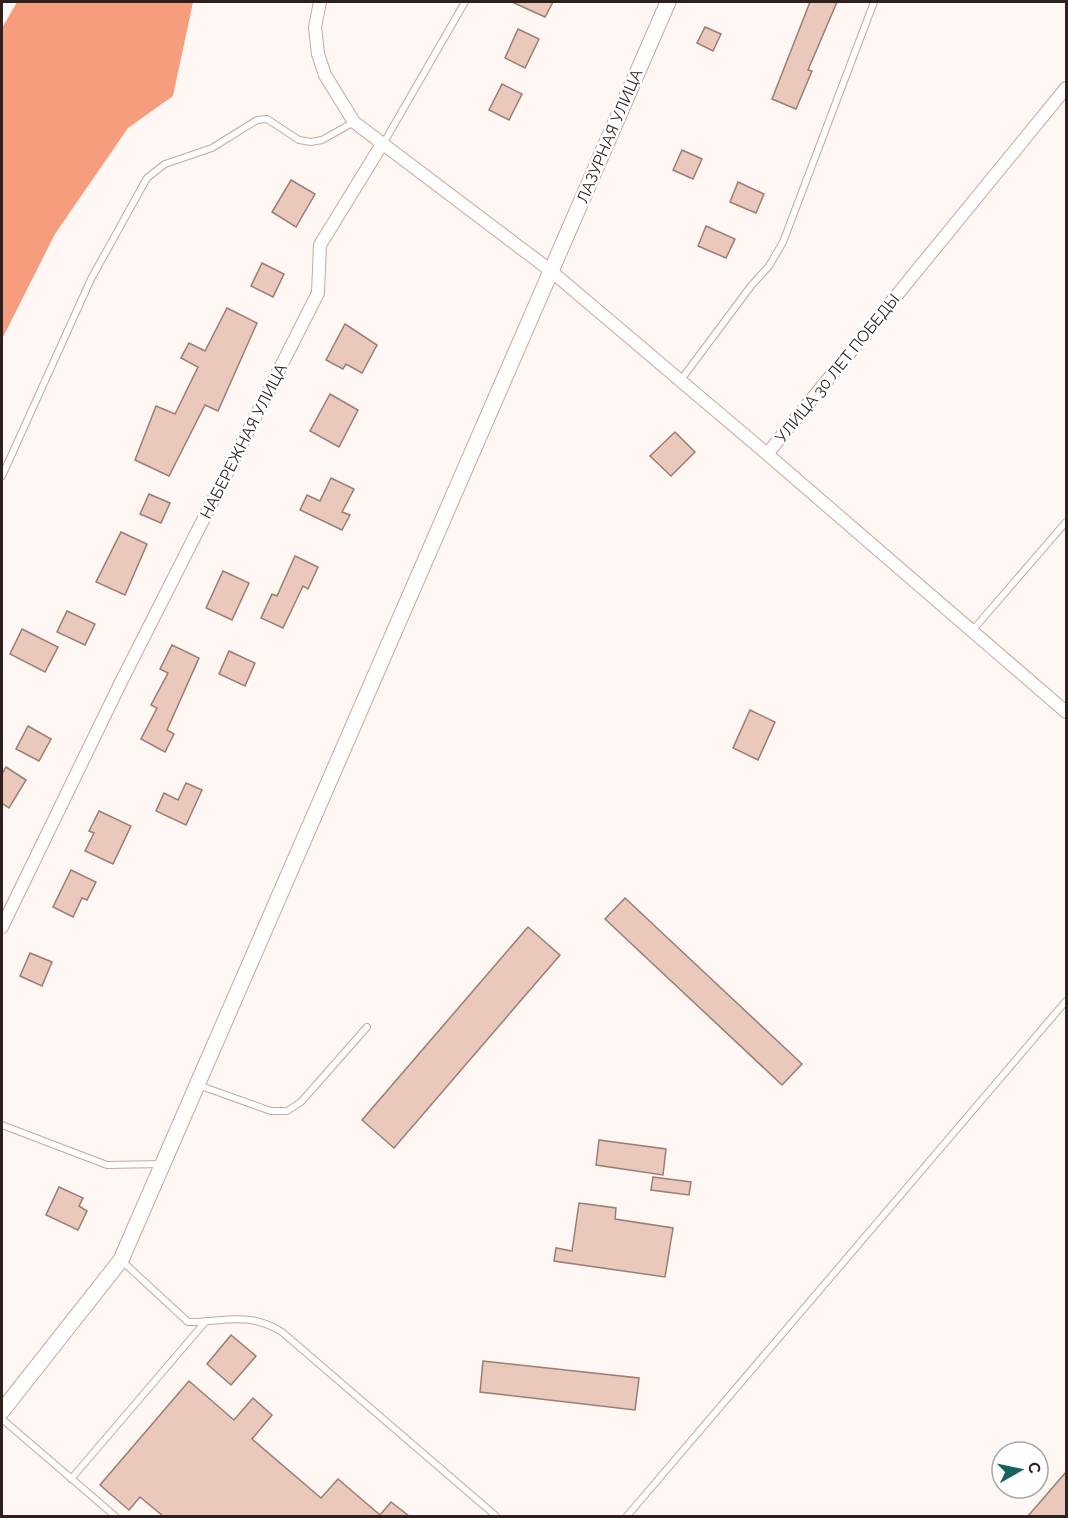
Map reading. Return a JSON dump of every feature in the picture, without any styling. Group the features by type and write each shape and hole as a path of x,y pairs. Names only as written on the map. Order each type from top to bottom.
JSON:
{"street":[{"path":"320,2 315,27 318,54 325,75 354,122 550,271 766,454"},
{"name":"ЛАЗУРНАЯ УЛИЦА","path":"2,1411 121,1260 668,2"},
{"name":"УЛИЦА 30 ЛЕТ ПОБЕДЫ","path":"1066,88 766,454 1066,712"},
{"name":"НАБЕРЕЖНАЯ УЛИЦА","path":"2,927 120,684 318,293 320,245 382,144"}],"lane":[{"path":"382,144 465,2"},
{"path":"680,381 751,286 769,266 783,242 874,2"},
{"path":"2,476 91,279 147,178 165,164 212,148 257,120 267,119 299,140 311,142 322,140 354,122"},
{"path":"972,631 1066,522"},
{"path":"627,1516 1066,1001"},
{"path":"197,1084 271,1111 287,1111 301,1102 367,1027"},
{"path":"2,1125 107,1165 163,1164"},
{"path":"121,1260 188,1322 240,1318 257,1320 282,1332 496,1516"},
{"path":"71,1479 206,1321"},
{"path":"2,1419 115,1516"}],"shaded area":[{"path":"17,2 193,2 173,96 128,128 55,234 2,339 2,28"}],"building":[{"path":"512,2 553,2 545,17"},
{"path":"810,2 837,2 808,70 812,71 796,109 772,99"},
{"path":"705,27 721,34 713,51 697,43"},
{"path":"518,29 539,39 525,68 505,58"},
{"path":"502,84 522,94 509,120 489,110"},
{"path":"682,150 702,159 693,179 673,170"},
{"path":"291,180 315,194 296,227 272,212"},
{"path":"738,182 764,194 756,213 730,202"},
{"path":"706,226 735,239 726,258 698,246"},
{"path":"262,263 284,274 273,297 251,286"},
{"path":"227,308 257,323 218,411 205,405 169,476 135,460 156,406 175,414 198,367 181,358 189,343 205,351"},
{"path":"345,324 377,345 362,373 346,364 343,369 326,360"},
{"path":"330,394 358,410 339,447 310,431"},
{"path":"675,432 695,452 671,476 650,456"},
{"path":"331,478 354,489 342,512 350,515 342,530 300,510 307,495 320,501"},
{"path":"149,494 170,503 161,523 140,514"},
{"path":"121,532 147,544 125,595 96,582"},
{"path":"295,556 318,567 308,589 303,586 283,628 261,618 272,594 277,596"},
{"path":"223,571 249,583 232,620 206,608"},
{"path":"67,611 95,624 85,645 57,632"},
{"path":"22,629 58,647 45,672 10,654"},
{"path":"172,645 199,658 167,730 174,734 165,752 141,739 157,708 151,705 168,673 160,669"},
{"path":"229,651 255,663 245,686 219,674"},
{"path":"750,710 775,722 758,760 733,748"},
{"path":"28,726 51,739 39,761 16,749"},
{"path":"6,767 26,780 9,808 2,803 2,774"},
{"path":"186,783 202,790 186,825 156,811 164,793 178,800"},
{"path":"99,811 131,826 113,864 85,851 94,833 89,831"},
{"path":"71,870 96,882 87,900 82,898 73,917 53,907"},
{"path":"625,898 802,1064 782,1085 605,919"},
{"path":"528,927 560,955 394,1148 362,1120"},
{"path":"30,953 52,962 42,986 20,976"},
{"path":"599,1140 666,1149 663,1175 596,1165"},
{"path":"653,1177 691,1182 689,1195 651,1190"},
{"path":"59,1187 83,1198 79,1206 87,1211 78,1230 46,1215"},
{"path":"579,1203 616,1208 615,1219 673,1228 665,1277 554,1261 556,1248 572,1251"},
{"path":"231,1335 256,1356 231,1385 207,1364"},
{"path":"483,1361 639,1378 635,1410 480,1392"},
{"path":"189,1381 234,1420 253,1398 272,1415 252,1439 321,1498 338,1479 380,1515 391,1502 409,1516 163,1516 140,1497 129,1510 100,1485"},
{"path":"1066,1472 1066,1516 1028,1516 1042,1500 1050,1500 1050,1491"}]}
